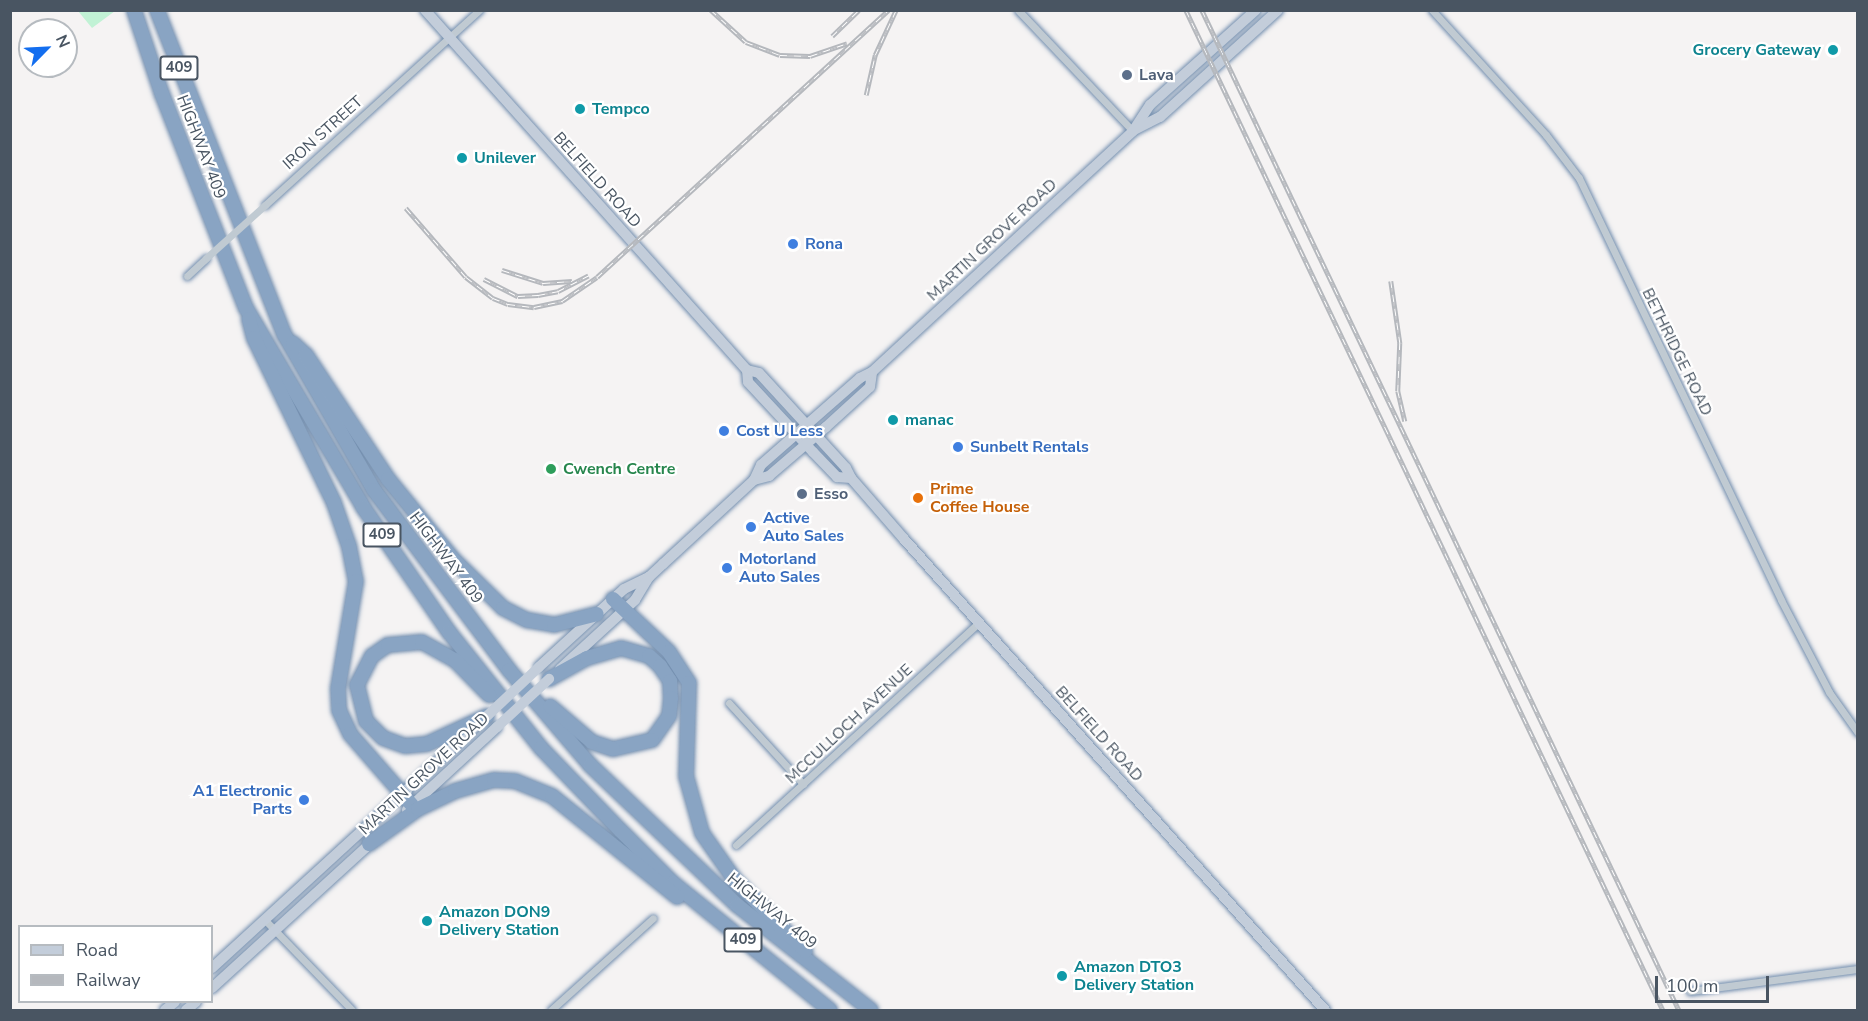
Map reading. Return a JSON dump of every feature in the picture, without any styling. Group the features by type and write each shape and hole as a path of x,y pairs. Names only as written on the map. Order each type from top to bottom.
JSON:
{"highway":[{"name":"HIGHWAY 409","path":"134,10 162,94 246,308 363,507 449,632 541,748 673,883 830,1011"},
{"name":"HIGHWAY 409","path":"157,10 284,334 374,490 509,670 590,765 670,845 737,906 871,1011"},
{"path":"246,308 254,338 334,503 349,546 356,581 338,689 339,710 350,734 407,800"},
{"path":"284,334 306,355 388,479 454,560 504,608 527,620 554,625 597,614"},
{"path":"613,599 669,652 689,683 686,776 692,810 702,833 735,880 837,985"},
{"path":"487,716 427,744 405,746 383,738 366,721 357,685 372,656 388,645 422,642 455,660 541,748"},
{"path":"509,670 575,730 614,749 652,740 669,716 670,681 660,666 636,650 610,649 549,679"},
{"path":"369,844 418,809 464,787 494,780 534,786 580,818 718,931 813,998"}],"main road":[{"name":"BELFIELD ROAD","path":"425,10 747,370 759,373 846,468 851,478 1325,1011"},
{"name":"MARTIN GROVE ROAD","path":"213,967 265,920 497,727 624,610 649,577 754,480 761,465 860,378 872,372 1133,131 1150,105 1256,10"},
{"name":"MARTIN GROVE ROAD","path":"1133,131 1160,117 1278,10"},
{"name":"BELFIELD ROAD","path":"747,370 748,382 806,445 837,477 851,478"},
{"name":"MARTIN GROVE ROAD","path":"754,480 769,476 870,387 872,372"},
{"name":"MARTIN GROVE ROAD","path":"213,987 369,844 407,800 487,716 538,667 613,599 649,577"}],"street":[{"name":"IRON STREET","path":"187,276 479,10"},
{"path":"1018,10 1133,131"},
{"name":"BETHRIDGE ROAD","path":"1432,10 1546,135 1579,178 1781,600 1829,692 1857,733"},
{"name":"MCCULLOCH AVENUE","path":"736,845 979,622"},
{"path":"729,703 803,784"},
{"path":"551,1011 653,918"},
{"path":"265,920 352,1011"},
{"path":"1690,991 1857,969"}],"green space":[{"path":"78,11 115,11 92,28"}],"railway":[{"path":"711,10 746,42 780,55 810,56 847,43"},
{"path":"832,36 859,10"},
{"path":"406,208 466,277 493,298 508,304 534,307 562,301 597,277 888,10"},
{"path":"866,95 875,55 896,10"},
{"path":"1186,10 1663,1010"},
{"path":"1202,10 1679,1010"},
{"path":"502,270 543,283 572,281"},
{"path":"484,279 518,296 558,291 588,276"},
{"path":"1391,281 1400,343 1398,391 1405,421"}],"place":[{"name":"Grocery Gateway","path":"1833,50"},
{"name":"Lava","path":"1127,75"},
{"name":"Tempco","path":"580,109"},
{"name":"Unilever","path":"462,158"},
{"name":"Rona","path":"793,244"},
{"name":"manac","path":"893,420"},
{"name":"Cost U Less","path":"724,431"},
{"name":"Sunbelt Rentals","path":"958,447"},
{"name":"Cwench Centre","path":"551,469"},
{"name":"Esso","path":"802,494"},
{"name":"Prime Coffee House","path":"918,498"},
{"name":"Active Auto Sales","path":"751,527"},
{"name":"Motorland Auto Sales","path":"727,568"},
{"name":"A1 Electronic Parts","path":"304,800"},
{"name":"Amazon DON9 Delivery Station","path":"427,921"},
{"name":"Amazon DTO3 Delivery Station","path":"1062,976"}]}
